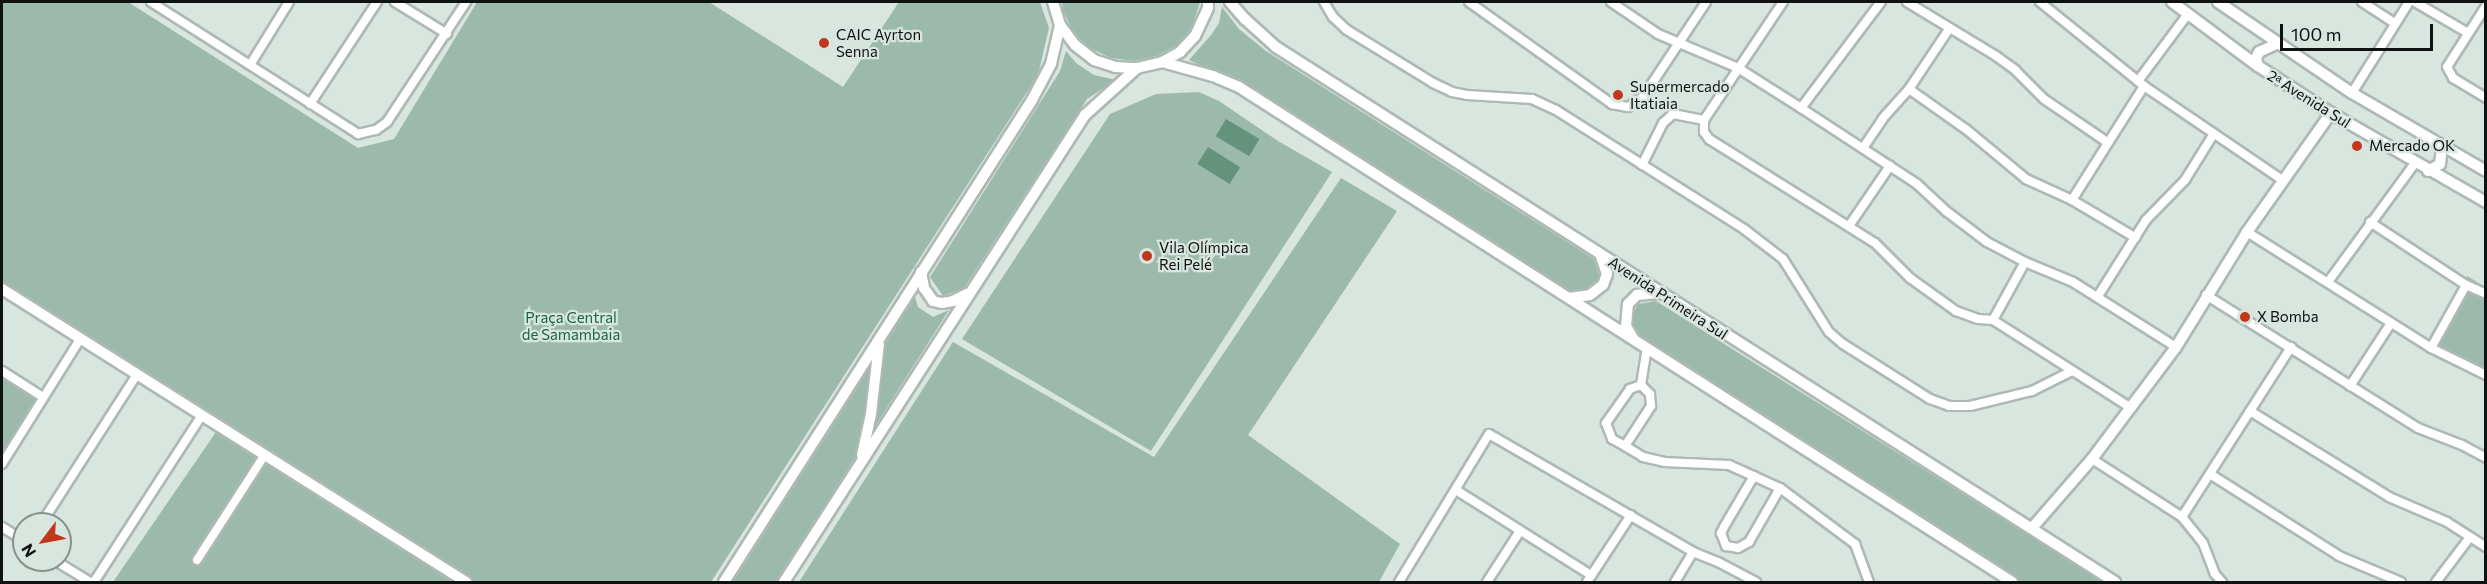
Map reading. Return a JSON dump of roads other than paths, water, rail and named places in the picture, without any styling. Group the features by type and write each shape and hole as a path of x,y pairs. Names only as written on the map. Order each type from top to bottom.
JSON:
{"street":[{"path":"151,2 358,134 376,130 387,122 466,2"},
{"path":"250,65 289,2"},
{"path":"310,104 377,2"},
{"path":"395,2 447,34"},
{"path":"1052,2 1060,25 1075,45 1095,60 1115,67 1137,68 1162,62 1180,52 1195,36 1208,8 1208,2"},
{"name":"Avenida Primeira Sul","path":"1230,2 1276,47 2115,582"},
{"path":"1324,2 1333,17 1347,30 1433,83 1452,92 1532,99 1556,110 1767,245 1794,274 1816,316 1829,332 1843,344 1930,399 1949,406 1970,406 2032,391 2072,370"},
{"path":"1469,2 1612,104 1621,107 1628,107 1643,97 1706,2"},
{"path":"1611,2 1642,24 1678,44 1738,68 1917,184 1946,211 1987,242 2098,296 2176,347"},
{"path":"1783,2 1704,120 1704,132 1715,144 1849,226 1886,252 1911,278 1956,311 1978,319 1993,321 2131,408"},
{"path":"1801,108 1881,2"},
{"path":"1907,2 1948,29 1996,56 2044,99 2107,142"},
{"path":"2040,2 2141,84 2284,181"},
{"name":"2ᵃ Avenida Sul","path":"2172,2 2258,66 2331,113 2428,171 2486,202"},
{"name":"2ᵃ Avenida Sul","path":"2218,2 2276,44 2352,93 2486,171"},
{"path":"2362,2 2394,22"},
{"path":"2352,93 2394,22 2409,2"},
{"path":"2415,2 2468,33"},
{"path":"2486,6 2448,64 2448,71 2453,78 2486,98"},
{"path":"2072,200 2141,84 2188,14"},
{"path":"724,582 1032,100 1052,64 1060,25"},
{"path":"1863,148 1882,118 1909,89 1948,29"},
{"path":"2258,66 2256,58 2259,52 2276,44"},
{"path":"1162,62 1213,76 1239,87 1647,348 1998,578 2012,582"},
{"path":"784,582 1086,115 1113,87 1137,68"},
{"path":"1909,89 1967,130 2026,179 2072,200 2136,238"},
{"path":"2031,528 2092,459 2176,347 2247,232 2331,113"},
{"path":"1642,165 1663,123 1673,114 1704,120"},
{"path":"2098,296 2146,220 2185,180 2213,135"},
{"path":"2428,171 2440,164 2442,147"},
{"path":"2328,282 2415,163"},
{"path":"1849,226 1890,166"},
{"path":"2370,222 2466,285 2486,294"},
{"path":"2247,232 2431,348 2486,375"},
{"path":"1569,298 1590,295 1603,285 1607,274 1600,254"},
{"path":"1993,321 2025,262"},
{"path":"921,272 924,288 933,301 942,303 953,301 969,293"},
{"path":"2431,348 2466,285"},
{"path":"2,289 136,376 202,415 466,582"},
{"path":"1635,341 1626,326 1628,304 1637,295 1659,293"},
{"path":"2206,295 2418,428 2462,445 2486,458"},
{"path":"2350,386 2391,323"},
{"path":"860,464 871,414 874,370 882,334"},
{"path":"2,464 4,453 80,339"},
{"path":"2182,517 2290,347"},
{"path":"1641,385 1647,348"},
{"path":"2,371 43,397"},
{"path":"49,512 136,376"},
{"path":"1641,385 1630,389 1606,423 1612,439 1643,457 1664,462 1729,465 1780,489 1855,544 1869,582"},
{"path":"1624,446 1651,406 1650,394 1641,385"},
{"path":"2250,411 2389,496 2438,518 2486,547"},
{"path":"72,570 92,582 202,415"},
{"path":"1399,582 1489,434 1693,552 1756,582"},
{"path":"197,560 264,456"},
{"path":"2092,459 2182,517 2203,543 2215,574 2222,582"},
{"path":"2210,474 2339,556 2401,582"},
{"path":"1754,476 1721,533 1726,546 1738,548 1749,542 1780,489"},
{"path":"1456,490 1589,579 1631,515"},
{"path":"1487,582 1520,531"},
{"path":"2436,582 2470,537"},
{"path":"1675,582 1693,552"}],"place":[{"name":"CAIC Ayrton Senna","path":"824,43"},
{"name":"Supermercado Itatiaia","path":"1618,95"},
{"name":"Mercado OK","path":"2357,146"},
{"name":"Vila Olímpica Rei Pelé","path":"1147,256"},
{"name":"X Bomba","path":"2245,317"}],"park label":[{"name":"Praça Central de Samambaia","path":"571,326"}]}
